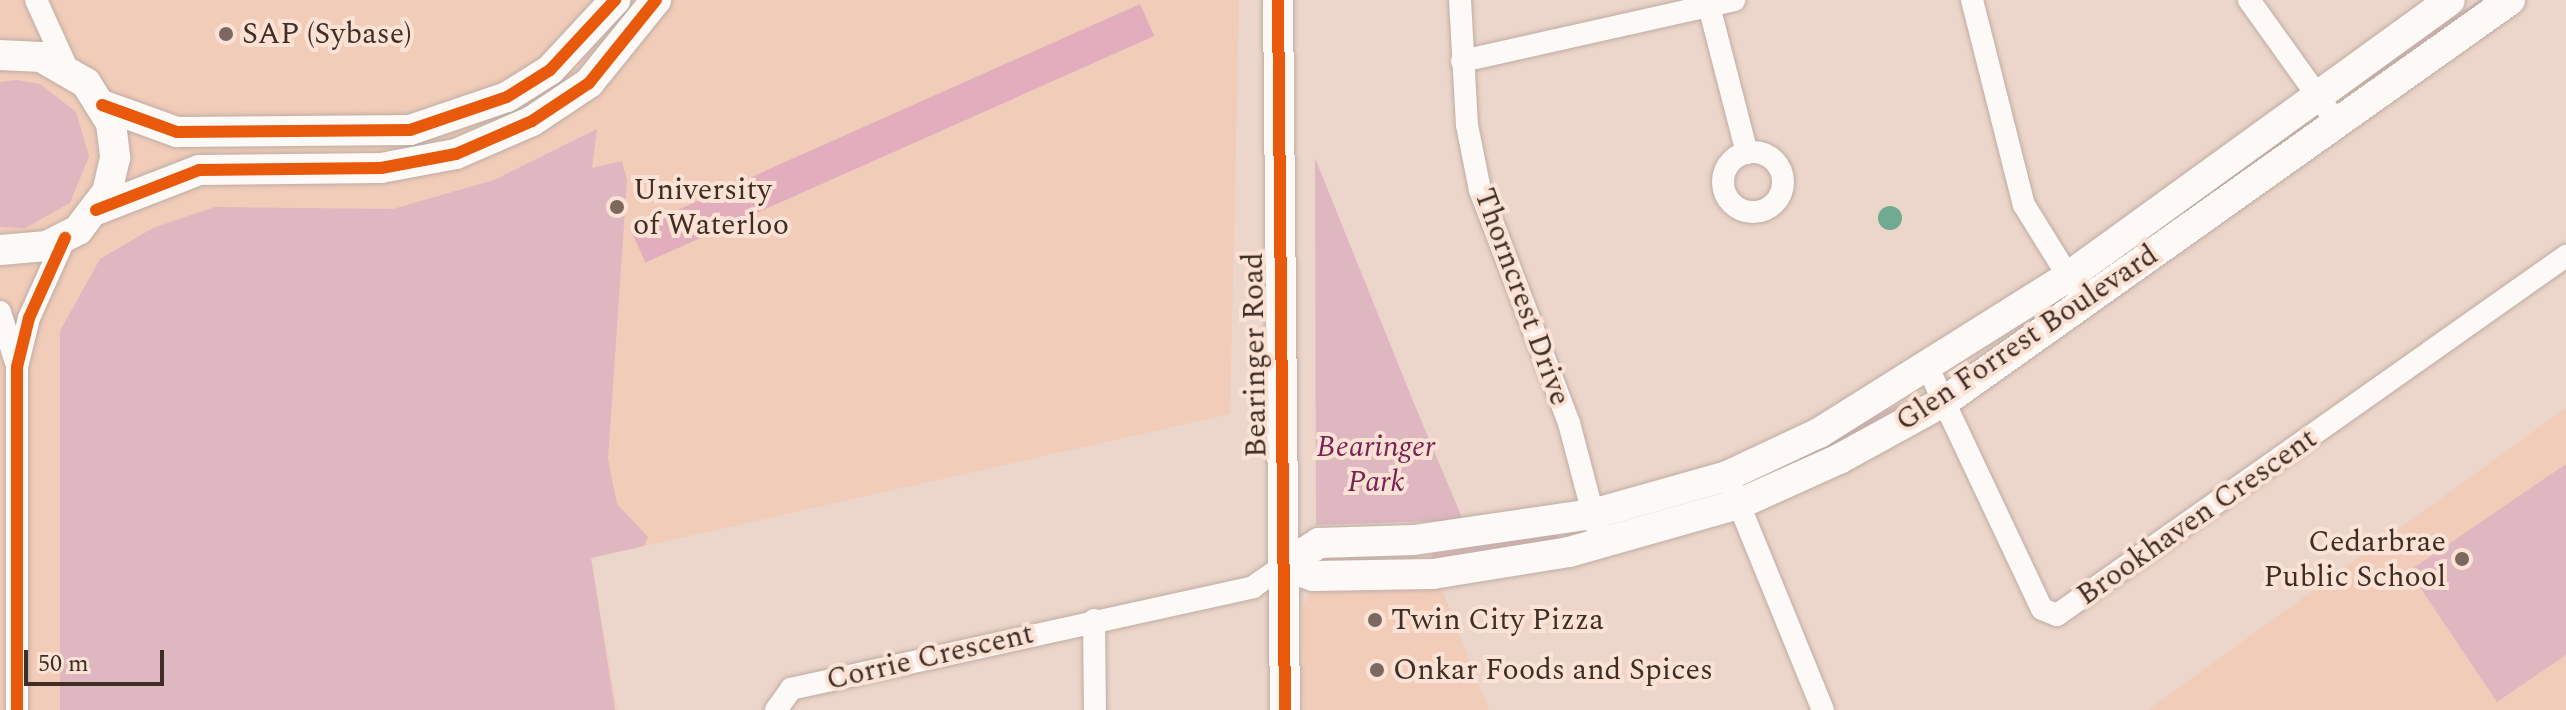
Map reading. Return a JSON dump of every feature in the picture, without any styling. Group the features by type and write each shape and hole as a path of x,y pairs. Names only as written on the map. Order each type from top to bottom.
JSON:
{"street":[{"path":"36,0 67,68 102,105 177,132 410,130 507,97 550,70 615,0"},
{"path":"0,250 28,251 65,238 96,210 199,170 381,168 456,154 532,121 589,83 656,0"},
{"name":"Bearinger Road","path":"1278,0 1285,710"},
{"name":"Thorncrest Drive","path":"1460,0 1462,61 1480,190 1571,428 1597,528"},
{"path":"1462,61 1734,0"},
{"path":"1972,0 2024,205 2076,289"},
{"path":"2249,0 2337,123"},
{"name":"Glen Forrest Boulevard","path":"1283,566 1313,576 1433,574 1597,528 1739,504 1945,401 2076,289 2318,96 2450,0"},
{"name":"Glen Forrest Boulevard","path":"1597,528 1727,476 2076,289 2337,123 2510,0"},
{"path":"1709,6 1747,153"},
{"path":"0,55 41,57 67,68"},
{"path":"96,210 115,158 102,105"},
{"path":"17,710 17,367 29,318 65,238"},
{"name":"Brookhaven Crescent","path":"1929,370 2042,609 2057,615 2566,256"},
{"path":"0,312 17,367"},
{"path":"1727,476 1823,710"},
{"name":"Corrie Crescent","path":"776,710 791,689 1253,587 1283,566"},
{"path":"1094,620 1095,710"}],"shaded area":[{"name":"University of Waterloo","path":"0,0 1239,0 1230,414 591,558 617,710 0,710"},
{"path":"1140,4 1154,36 645,263 631,231"},
{"path":"1890,206 1899,209 1902,218 1899,227 1890,230 1881,227 1878,218 1881,209"},
{"name":"Cedarbrae Public School","path":"2566,408 2566,710 2148,710"},
{"path":"1439,582 1489,710 1304,710 1302,609 1309,594 1320,584"}],"green space":[{"path":"2479,0 2501,0 2364,87 2364,80"},
{"path":"17,80 40,84 76,112 89,156 70,203 25,228 0,227 0,82"},
{"path":"597,129 592,168 622,161 627,180 608,459 617,504 648,537 644,546 591,558 615,710 60,710 60,331 100,259 153,228 215,207 393,209 494,180"},
{"name":"Bearinger Park","path":"1315,158 1413,401 1463,520 1316,525"},
{"path":"1908,400 1914,403 1773,477 1772,465"},
{"path":"2566,464 2566,655 2497,702 2409,571"},
{"path":"1554,532 1561,541 1433,560 1431,554"}],"cycle path":[{"path":"102,105 177,132 410,130 507,97 550,70 615,0"},
{"path":"96,210 199,170 381,168 456,154 532,121 589,83 656,0"},
{"path":"1278,0 1285,710"},
{"path":"17,710 17,367 29,318 65,238"}],"place":[{"name":"SAP (Sybase)","path":"226,34"},
{"name":"University of Waterloo","path":"617,207"},
{"name":"Cedarbrae Public School","path":"2462,559"},
{"name":"Twin City Pizza","path":"1375,620"},
{"name":"Onkar Foods and Spices","path":"1377,670"}]}
